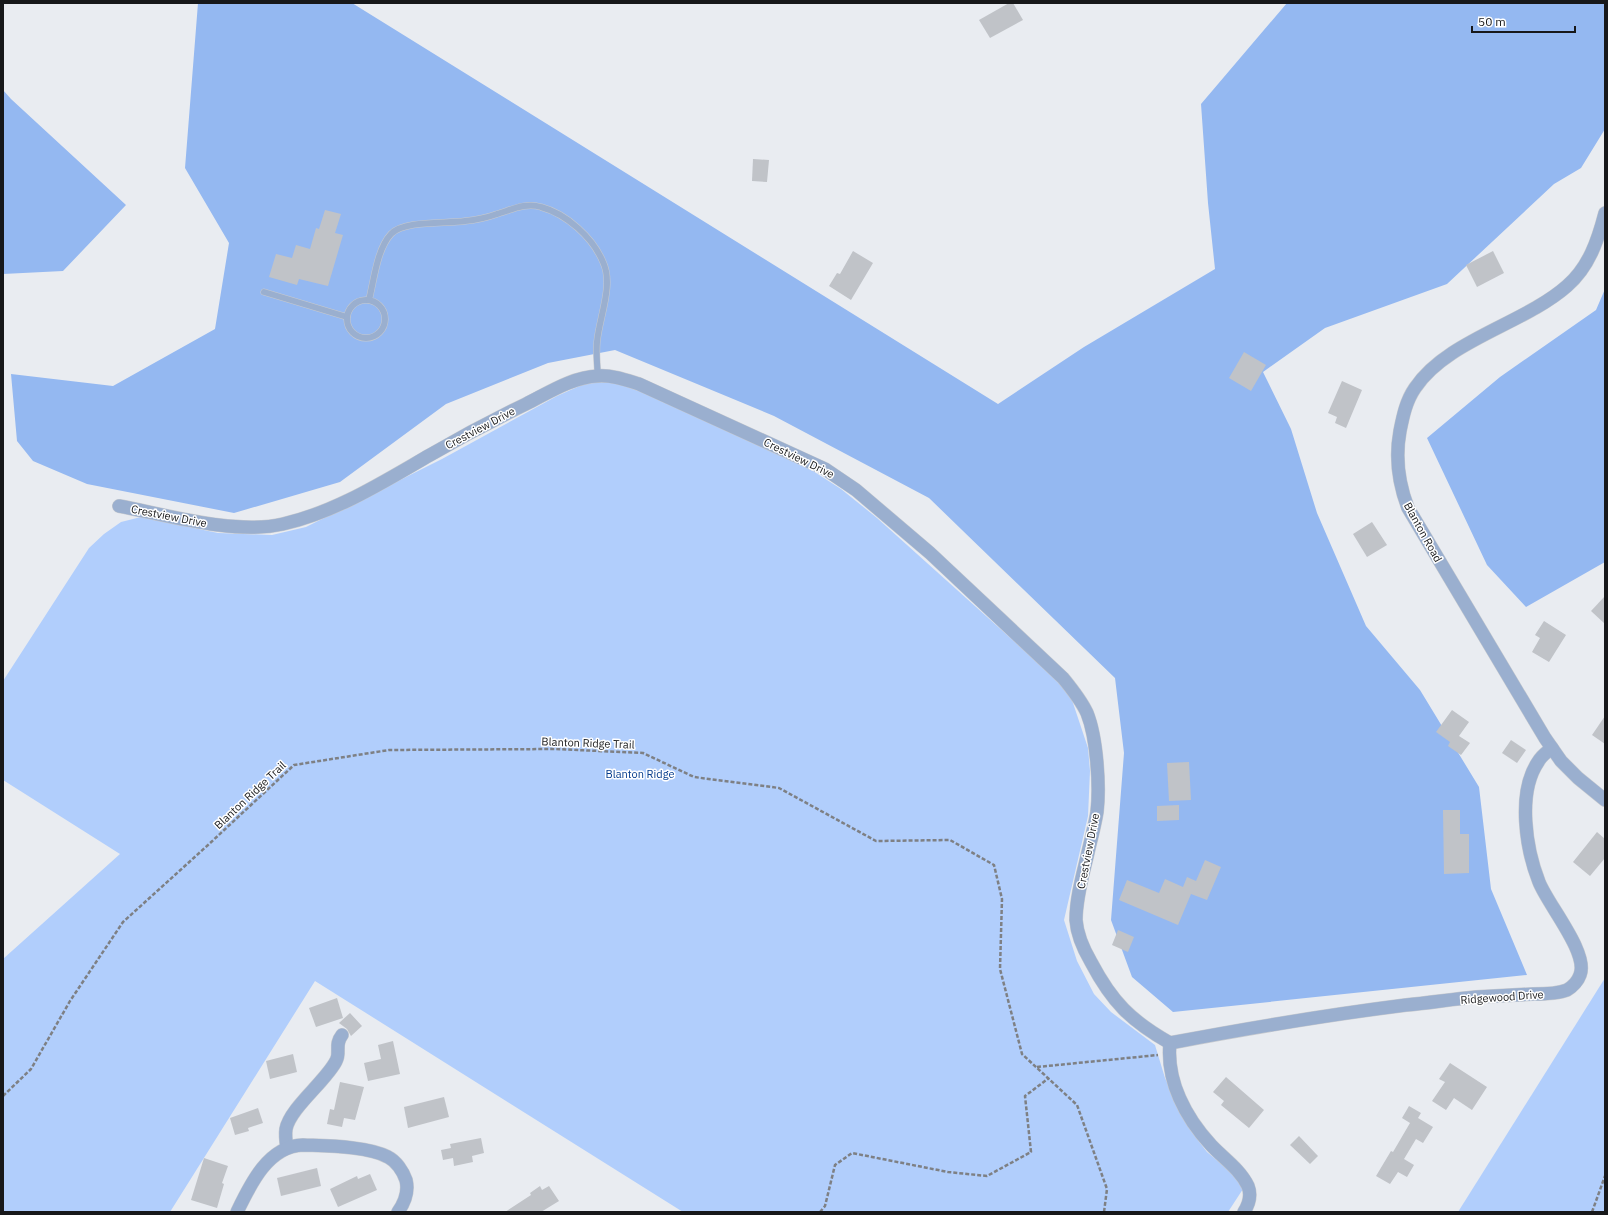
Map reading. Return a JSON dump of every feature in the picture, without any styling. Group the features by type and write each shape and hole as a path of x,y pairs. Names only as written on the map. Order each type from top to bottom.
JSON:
{"street":[{"name":"Blanton Road","path":"1605,213 1600,234 1592,253 1577,276 1566,287 1547,301 1451,354 1423,378 1414,389 1407,403 1399,437 1397,461 1401,491 1408,508 1434,554 1552,748 1578,778 1605,800"},
{"name":"Crestview Drive","path":"119,506 225,526 263,527 282,524 336,506 378,485 504,414 575,380 598,376 618,377 639,384 825,469 856,490 930,553 1063,678 1076,694 1093,731 1097,769 1097,812 1080,893 1076,920 1080,939 1100,980 1114,1000 1137,1022 1170,1048"},
{"name":"Ridgewood Drive","path":"1170,1048 1235,1030 1356,1011 1475,997 1551,993 1566,990 1574,985 1580,977 1582,968 1580,958 1575,945 1553,910 1539,883 1530,850 1526,826 1526,797 1529,781 1539,760 1552,748"},
{"path":"287,1148 287,1125 294,1113 336,1062 338,1041 342,1035"},
{"path":"1170,1048 1170,1068 1175,1088 1185,1108 1211,1145 1238,1172 1248,1187 1250,1195 1249,1203 1244,1212"},
{"path":"236,1212 253,1181 261,1170 273,1157 292,1145 322,1146 367,1151 387,1156 399,1166 406,1181 405,1202 398,1212"}],"lane":[{"path":"369,300 384,244 392,233 404,227 478,220 519,207 533,205 543,207 570,222 584,234 604,262 607,281 597,342 598,376"},
{"path":"264,292 347,317"},
{"path":"369,300 380,306 386,317 383,330 378,335 366,339 354,335 347,324 347,317 352,306 357,302 369,300"}],"path":[{"name":"Blanton Ridge Trail","path":"3,1096 31,1068 70,1001 123,922 294,765 389,750 555,749 643,753 694,777 779,788 876,841 950,840 994,865 1002,899 1000,969 1022,1054 1077,1105 1106,1189 1104,1212"},
{"path":"1037,1067 1170,1048"},
{"path":"820,1212 825,1206 835,1165 852,1153 948,1172 987,1176 1031,1152 1025,1096 1049,1078"},
{"path":"1592,1212 1605,1176"}],"green space":[{"name":"Blanton Ridge","path":"601,381 622,385 647,394 813,471 841,489 877,518 1055,678 1071,697 1088,748 1090,771 1088,816 1064,920 1077,961 1094,994 1111,1012 1155,1045 1165,1078 1191,1131 1207,1152 1236,1176 1243,1189 1228,1212 683,1212 315,981 170,1212 3,1212 3,959 120,854 3,780 3,681 89,548 104,534 121,522 141,517 218,533 272,535 306,527 442,459 557,396 584,384"},
{"path":"1605,978 1605,1212 1458,1212"}],"shaded area":[{"path":"198,3 352,3 998,404 1084,347 1215,269 1208,203 1201,104 1287,3 1605,3 1605,129 1581,168 1554,184 1447,284 1325,328 1263,372 1291,429 1317,513 1366,626 1420,690 1479,787 1491,889 1527,975 1173,1012 1132,977 1111,920 1124,753 1115,678 929,498 774,416 615,350 548,363 446,404 340,482 234,513 87,484 33,461 17,441 11,374 113,386 215,329 229,243 185,168"},
{"path":"3,90 126,205 63,271 3,274"},
{"path":"1605,289 1605,562 1526,607 1487,565 1427,438 1500,377 1596,310"}],"building":[{"path":"1009,3 1013,3 1023,20 990,38 979,20"},
{"path":"753,159 769,160 767,182 752,181"},
{"path":"325,210 341,214 335,233 343,235 328,286 299,279 297,285 269,277 276,254 292,258 296,245 310,249 316,228 319,229"},
{"path":"853,251 873,263 851,300 829,286 837,273 840,274"},
{"path":"1493,251 1504,273 1477,287 1466,265"},
{"path":"1244,352 1266,365 1251,391 1229,378"},
{"path":"1342,381 1362,390 1346,428 1335,423 1337,417 1328,413"},
{"path":"1372,522 1387,545 1367,557 1353,534"},
{"path":"1605,596 1605,624 1591,611"},
{"path":"1544,621 1566,635 1549,662 1532,652 1540,638 1535,635"},
{"path":"1452,710 1469,722 1459,736 1470,743 1461,755 1448,746 1450,742 1436,732"},
{"path":"1605,716 1605,744 1592,735"},
{"path":"1511,740 1526,750 1517,763 1502,753"},
{"path":"1189,762 1191,800 1169,801 1167,763"},
{"path":"1179,805 1179,820 1157,821 1157,806"},
{"path":"1443,810 1460,810 1460,834 1469,834 1469,873 1444,874"},
{"path":"1597,832 1605,839 1605,858 1590,876 1573,862"},
{"path":"1205,860 1221,867 1207,900 1191,894 1178,925 1119,900 1127,880 1159,893 1165,879 1183,887 1187,877 1196,881"},
{"path":"1118,930 1134,937 1128,952 1112,945"},
{"path":"337,998 343,1018 316,1027 309,1008"},
{"path":"350,1013 362,1026 351,1036 347,1029 339,1023"},
{"path":"393,1041 400,1074 368,1081 364,1063 381,1059 378,1045"},
{"path":"293,1054 297,1072 270,1079 266,1061"},
{"path":"1450,1063 1487,1087 1472,1110 1454,1098 1446,1110 1432,1101 1445,1082 1439,1079"},
{"path":"1226,1077 1264,1110 1249,1128 1221,1105 1224,1101 1213,1092"},
{"path":"340,1082 364,1087 355,1120 344,1118 342,1127 327,1124 330,1109 334,1110"},
{"path":"444,1097 449,1117 408,1128 404,1107"},
{"path":"1409,1106 1421,1113 1418,1118 1433,1127 1423,1143 1416,1139 1404,1159 1414,1165 1407,1177 1398,1172 1390,1184 1376,1176 1391,1151 1393,1152 1410,1123 1402,1118"},
{"path":"258,1108 263,1123 248,1128 249,1131 235,1135 230,1118"},
{"path":"1299,1136 1318,1156 1310,1164 1290,1145"},
{"path":"481,1138 484,1153 472,1156 473,1162 454,1166 453,1158 443,1160 441,1150 451,1148 450,1144"},
{"path":"204,1158 228,1166 222,1183 224,1184 217,1208 191,1200"},
{"path":"317,1168 321,1186 281,1196 277,1178"},
{"path":"370,1174 377,1190 338,1207 330,1189 357,1176 358,1179"},
{"path":"540,1186 542,1190 549,1186 559,1201 541,1212 505,1212 531,1195 530,1193"}]}
